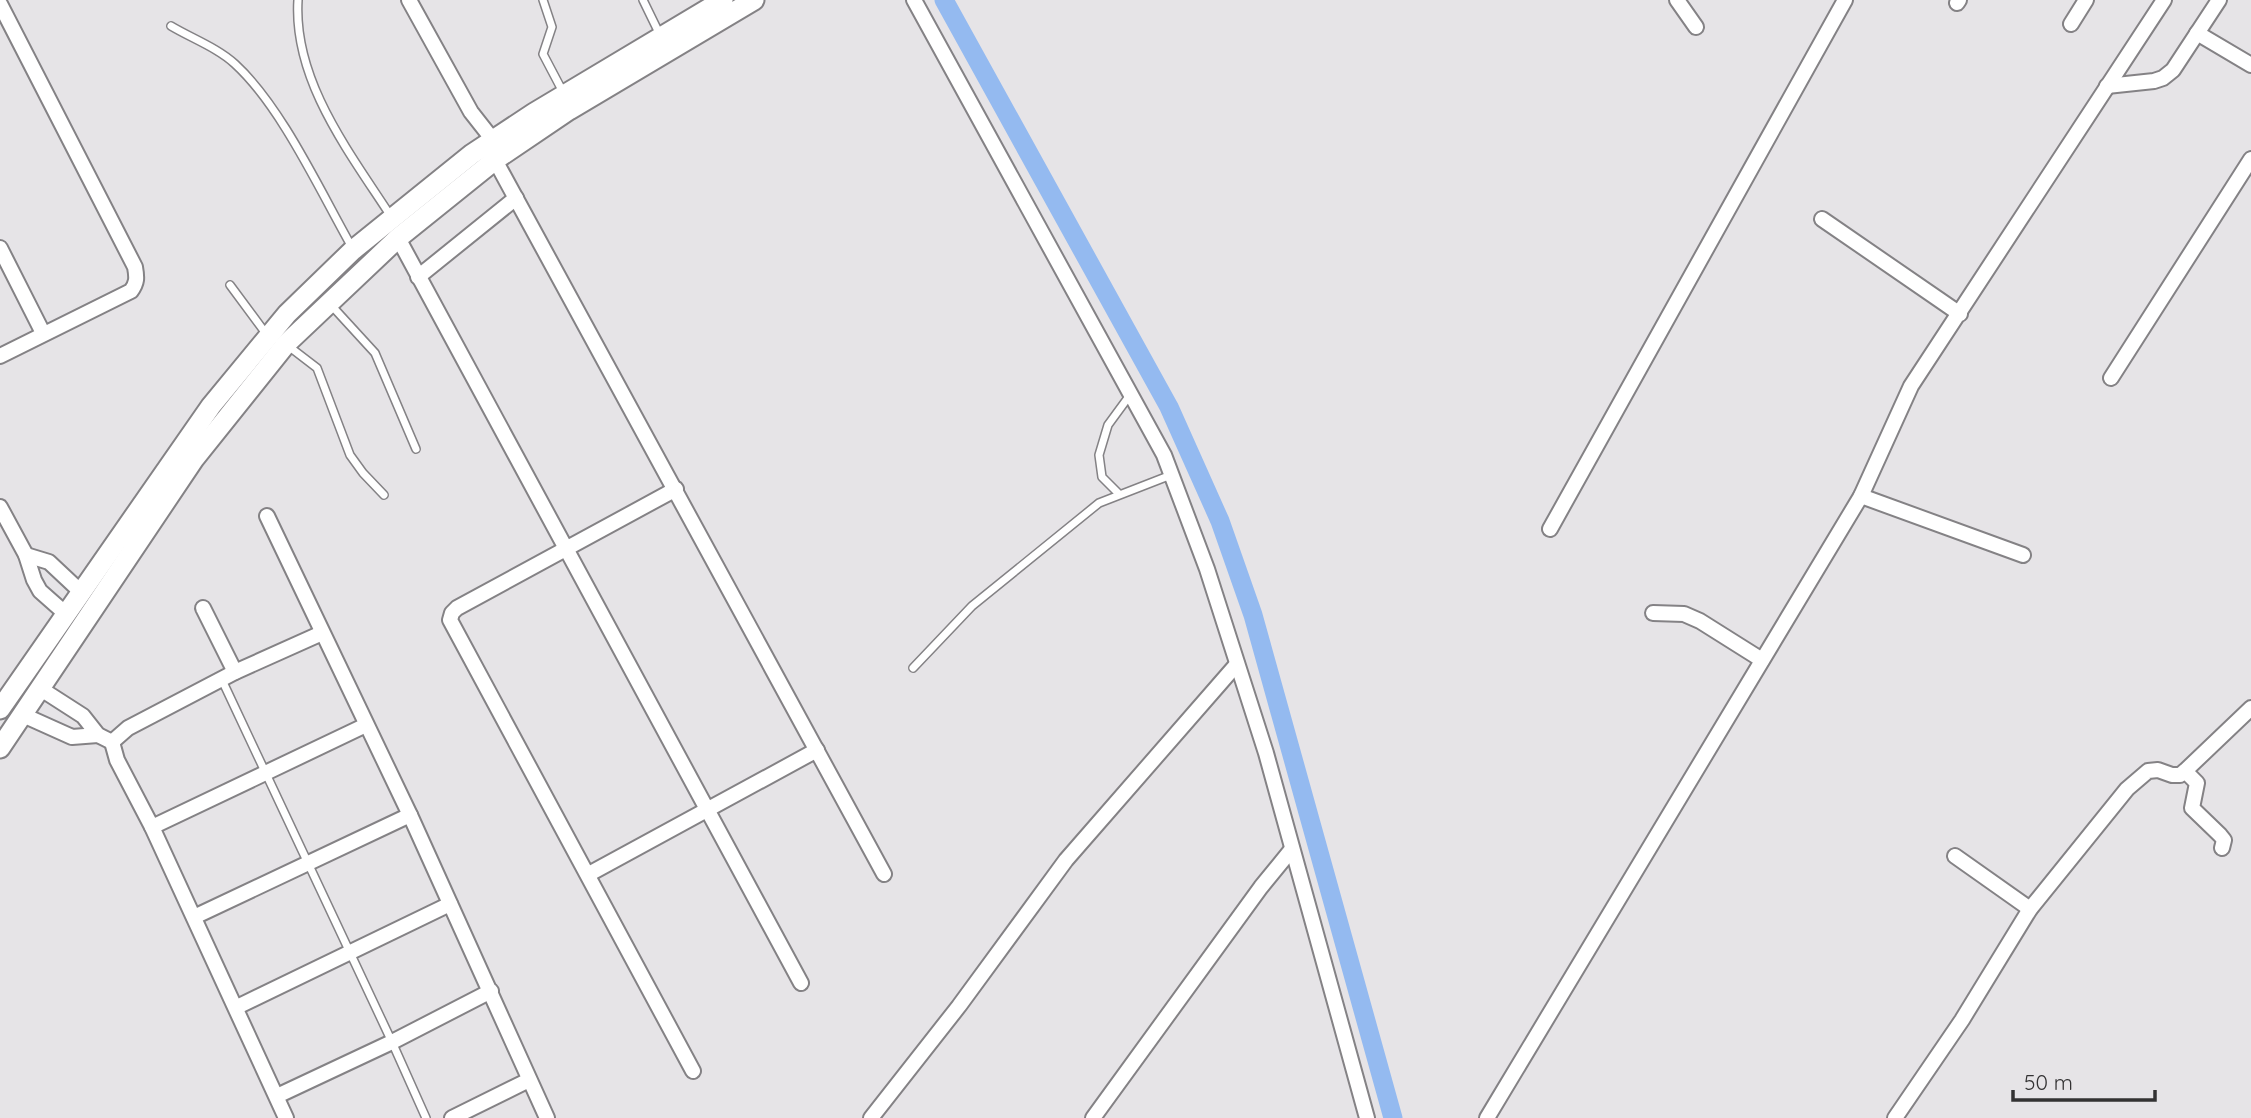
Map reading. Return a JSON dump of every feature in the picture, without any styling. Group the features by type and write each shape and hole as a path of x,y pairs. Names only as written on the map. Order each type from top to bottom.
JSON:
{"street":[{"path":"409,0 471,112 494,140"},
{"path":"0,748 277,340 287,314 353,250 472,154 723,0"},
{"path":"0,709 211,406 277,340 328,302 398,238 495,160 569,110 754,0"},
{"path":"914,0 1172,474 1207,569 1266,753 1367,1118"},
{"path":"1677,0 1696,27"},
{"path":"1550,529 1845,0"},
{"path":"2071,24 2087,0"},
{"path":"1486,1118 1861,496 1911,386 2164,0"},
{"path":"2107,86 2163,78 2172,70 2219,0"},
{"path":"0,4 135,267 137,277 131,291 0,356"},
{"path":"2197,33 2251,65"},
{"path":"2111,378 2251,159"},
{"path":"495,160 884,874"},
{"path":"418,277 516,198"},
{"path":"1822,219 1960,314"},
{"path":"398,238 801,983"},
{"path":"0,248 43,333"},
{"path":"676,489 457,608 450,620 693,1070"},
{"path":"1861,496 2023,555"},
{"path":"0,506 26,555 40,591 65,614"},
{"path":"267,516 410,815 547,1118"},
{"path":"26,555 49,562 81,592"},
{"path":"202,608 228,676"},
{"path":"1653,613 1684,614 1762,660"},
{"path":"112,742 128,728 228,676 322,633"},
{"path":"871,1118 959,1006 1066,860 1237,664"},
{"path":"41,689 83,716 98,735 112,742 117,760 152,827 237,1007 286,1118"},
{"path":"1895,1118 1962,1020 2030,909 2137,778 2148,771 2158,770 2180,775 2251,708"},
{"path":"23,715 72,737 98,735"},
{"path":"152,827 366,725"},
{"path":"589,874 817,750"},
{"path":"2185,771 2197,783 2192,808 2224,840 2222,848"},
{"path":"194,916 410,815"},
{"path":"1093,1118 1255,895 1292,849"},
{"path":"1955,856 2030,909"},
{"path":"237,1007 450,904"},
{"path":"277,1096 393,1042 491,991"},
{"path":"452,1118 529,1080"}],"lane":[{"path":"298,0 297,20 309,76 344,144 392,218"},
{"path":"543,0 552,27 543,54 565,95"},
{"path":"643,0 661,37"},
{"path":"171,26 233,62 257,86 292,141 353,250"},
{"path":"230,285 277,340 317,368 350,455 384,495"},
{"path":"328,302 374,353 416,449"},
{"path":"1119,494 1102,477 1099,455 1108,425 1130,395"},
{"path":"913,668 972,606 1099,503 1172,474"},
{"path":"228,676 266,774 393,1042 426,1118"}],"waterway":[{"path":"944,0 1169,407 1220,521 1253,615 1393,1118"}]}
